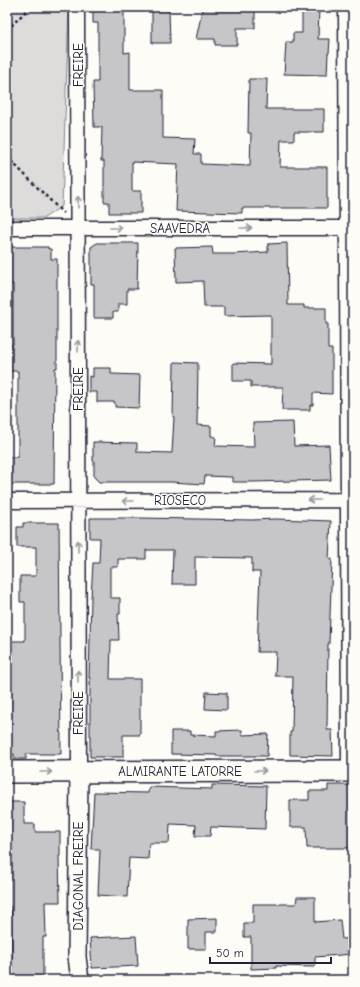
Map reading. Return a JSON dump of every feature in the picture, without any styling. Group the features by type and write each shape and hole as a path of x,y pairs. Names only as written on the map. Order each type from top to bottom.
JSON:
{"main road":[{"name":"ALMIRANTE LATORRE","path":"7,772 351,771"}],"street":[{"name":"FREIRE","path":"77,7 79,772"},
{"path":"346,7 350,228 351,771"},
{"name":"SAAVEDRA","path":"7,228 350,228"},
{"name":"RIOSECO","path":"7,501 351,500"},
{"name":"DIAGONAL FREIRE","path":"79,772 77,957 80,980"}],"path":[{"path":"7,30 30,7"},
{"path":"7,157 78,228"}],"shaded area":[{"path":"7,7 69,7 62,206 44,218 7,218"}],"building":[{"path":"93,7 124,7 124,53 130,52 130,90 163,90 163,138 195,139 194,154 201,154 201,164 250,166 251,133 248,133 249,79 267,79 266,109 324,109 324,132 294,132 294,140 281,140 280,167 327,167 327,208 242,208 242,213 176,211 178,164 132,162 132,191 141,191 141,213 109,213 109,202 104,202 104,161 101,161 102,127 94,127 93,82 98,82 98,23 93,23"},
{"path":"203,7 255,7 255,28 237,28 237,45 215,45 215,39 196,39"},
{"path":"302,7 319,7 318,39 330,39 327,75 284,74 286,42 293,42 293,33 302,33"},
{"path":"152,10 169,10 170,43 152,43"},
{"path":"97,243 138,243 137,289 127,289 127,304 118,304 118,312 113,312 113,318 94,318 94,284 91,284 91,247"},
{"path":"287,243 288,305 304,305 304,308 326,308 326,324 328,324 328,349 332,349 332,394 313,393 313,405 310,405 310,410 282,410 283,387 251,387 251,381 233,381 233,363 271,364 271,315 224,316 224,307 204,307 203,281 176,282 175,248 212,247 213,254 234,254 268,252 268,244"},
{"path":"7,247 48,247 48,249 51,249 51,259 57,259 57,368 55,368 54,484 7,484 7,457 18,457 18,371 7,371 7,345 13,345 13,284 7,284"},
{"path":"174,362 198,363 197,425 211,426 211,436 216,437 215,446 254,447 253,423 293,422 294,446 329,445 331,480 232,482 232,477 205,476 204,484 171,482 99,482 94,477 93,442 137,443 137,452 172,453 174,417"},
{"path":"93,368 111,368 111,374 140,375 139,408 115,407 115,402 97,402 97,392 89,392 89,376 93,377"},
{"path":"90,518 276,519 331,521 329,559 332,559 328,644 327,730 332,730 333,756 290,755 293,676 275,676 276,652 257,652 260,572 252,572 252,558 195,557 195,584 172,584 173,550 146,550 146,559 118,559 118,567 110,567 110,598 120,598 120,614 118,614 119,640 111,640 110,679 140,679 140,735 123,735 123,757 90,757 89,678 91,598 93,563 99,563 100,538 90,538"},
{"path":"23,523 59,523 61,754 26,754 26,759 14,759 14,754 7,755 7,641 25,641 25,602 20,602 20,576 36,576 36,547 17,547 17,527 23,527"},
{"path":"206,692 227,693 227,710 205,709"},
{"path":"242,730 242,735 268,734 267,756 171,754 171,731 190,731 190,735 216,736 216,731"},
{"path":"212,785 266,786 265,829 211,827 210,836 195,836 196,825 170,824 169,843 149,843 148,859 129,858 127,897 98,895 100,849 91,849 94,792 148,793 149,787 212,789"},
{"path":"328,785 353,785 353,848 307,848 306,827 290,827 290,800 309,800 309,791 328,791"},
{"path":"7,802 24,802 24,824 35,824 35,832 60,832 60,902 45,902 46,937 43,937 43,980 12,980 9,959 12,958 11,907 7,907 9,858 7,858"},
{"path":"297,897 315,897 315,922 340,920 342,939 353,938 353,954 315,957 315,967 276,966 276,968 251,969 251,937 244,937 244,923 253,923 253,904 296,904"},
{"path":"217,918 217,932 206,932 206,949 188,949 188,919"},
{"path":"136,936 138,966 92,968 90,938"}]}
